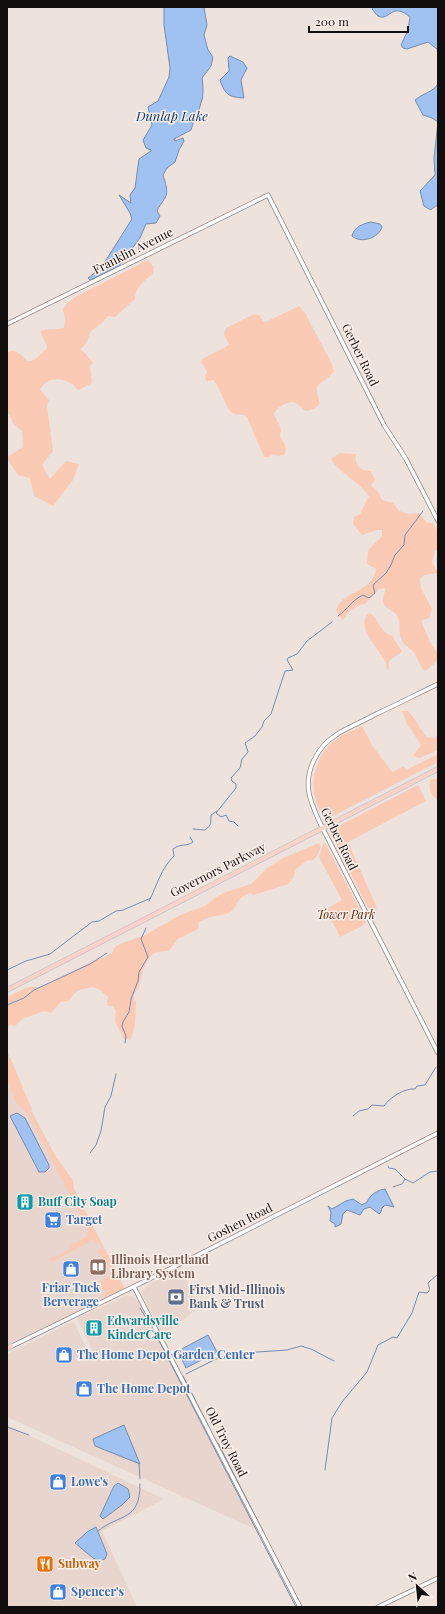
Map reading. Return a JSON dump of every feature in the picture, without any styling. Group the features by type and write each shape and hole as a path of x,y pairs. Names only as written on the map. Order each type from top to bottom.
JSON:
{"main road":[{"name":"Governors Parkway","path":"7,990 438,769"}],"street":[{"name":"Franklin Avenue","path":"7,324 268,195"},
{"name":"Gerber Road","path":"268,195 384,425 406,459 438,521"},
{"name":"Gerber Road","path":"438,684 330,739 321,749 311,769 308,785 311,802 322,828 438,1054"},
{"name":"Goshen Road","path":"8,1347 134,1287 438,1133"},
{"name":"Old Troy Road","path":"134,1287 300,1607"},
{"path":"378,1607 438,1578"}],"shaded area":[{"path":"7,1059 33,1113 124,1289 7,1345"},
{"path":"181,1268 200,1308 176,1326 162,1334 142,1291 151,1283"},
{"path":"128,1295 134,1297 141,1306 257,1530 7,1417 7,1354 72,1322 75,1324 93,1362 97,1360 77,1318"},
{"path":"7,1425 164,1499 102,1531 137,1607 7,1607"}],"green space":[{"path":"148,260 154,267 153,274 141,285 135,295 135,299 115,317 108,316 91,331 86,343 82,348 80,348 93,362 90,366 92,383 79,390 68,382 55,379 47,382 40,389 49,400 47,406 53,451 42,465 50,479 66,461 79,464 73,480 53,506 34,496 30,478 18,475 7,459 7,457 23,447 22,431 13,423 9,414 7,414 7,353 13,351 28,361 34,360 46,350 47,346 41,331 64,328 65,319 63,309 66,304 77,296"},
{"path":"299,306 305,313 332,364 334,371 317,387 320,404 314,409 306,411 296,403 290,402 275,411 275,417 281,429 280,436 286,450 284,455 278,456 273,454 268,457 264,457 247,417 234,414 230,411 214,380 207,381 205,379 207,371 201,362 204,358 229,345 224,334 226,328 254,314 259,315 264,322 266,322"},
{"path":"340,453 356,454 356,461 359,467 367,471 371,471 375,480 371,485 379,493 382,500 393,503 399,511 409,514 419,513 427,523 433,523 438,531 438,549 435,551 432,562 438,573 424,575 420,579 421,588 432,609 429,618 421,621 430,642 438,654 436,662 425,671 421,667 413,651 404,644 401,639 398,616 386,607 383,601 385,588 379,589 365,604 352,609 343,620 336,611 339,604 344,599 363,588 373,577 376,569 367,564 368,550 382,536 382,530 377,530 362,535 353,524 354,517 360,514 369,496 360,486 339,469 331,459"},
{"path":"369,613 373,615 385,632 393,636 402,652 389,661 389,668 387,670 385,661 369,637 364,624 365,618"},
{"path":"402,711 408,711 427,737 435,738 438,733 438,750 420,758 413,756 421,745 407,724"},
{"path":"362,726 372,745 392,772 404,766 406,770 438,754 438,762 327,819 324,818 315,798 314,777 316,767 327,748 335,740"},
{"path":"438,778 437,799 430,791 430,780"},
{"path":"418,785 426,801 348,842 377,908 370,911 331,835 331,832 333,829"},
{"path":"319,843 321,847 317,856 313,860 306,861 296,869 293,878 288,884 254,895 250,893 245,895 230,912 210,917 199,922 198,929 178,939 169,951 155,953 149,958 137,990 134,994 134,1000 136,1001 135,1024 131,1040 124,1039 115,1021 116,1010 112,1006 108,1006 108,997 99,989 92,987 77,991 68,1001 61,1002 51,1013 44,1011 23,1019 15,1026 10,1025 7,1027 7,997 28,987 41,987 89,963 105,957 112,953 115,947 120,944 147,934 180,915 205,906 216,897 226,892 251,884 266,869 283,858"},
{"name":"Tower Park","path":"325,843 366,922 364,925 340,937 326,909 342,900 319,857 323,844"},
{"path":"7,1052 32,1109 30,1110 56,1157 73,1180 74,1189 125,1288 104,1298 103,1295 105,1293 100,1281 114,1274 104,1258 102,1259 98,1251 102,1248 98,1242 95,1243 93,1240 52,1262 49,1260 53,1255 55,1257 70,1249 69,1246 86,1237 88,1230 29,1116 15,1101 7,1082"}],"water":[{"name":"Dunlap Lake","path":"164,7 204,7 207,25 204,35 208,50 213,57 211,66 202,78 202,100 191,130 174,139 175,141 183,138 184,141 175,162 167,168 163,175 167,192 157,211 160,216 156,223 146,224 140,238 119,266 90,280 88,278 101,268 132,219 119,195 131,203 130,195 135,188 139,159 151,151 146,148 143,140 152,125 148,107 158,101 169,77 170,68 164,25"},
{"path":"373,7 438,7 438,50 428,42 407,49 403,48 401,45 408,30 410,17 399,11 395,11 382,17 378,16 372,9"},
{"path":"230,56 243,62 247,68 241,80 244,98 231,96 228,94 220,80 229,71 228,58"},
{"path":"438,84 438,122 423,115 415,100 436,87"},
{"path":"438,122 438,205 430,209 424,206 420,191 435,175 434,158"},
{"path":"371,222 380,224 382,227 374,237 360,240 352,236 359,226"},
{"path":"17,1113 25,1118 49,1165 49,1168 45,1172 39,1172 10,1116"},
{"path":"385,1189 394,1207 385,1205 379,1214 370,1207 364,1209 360,1215 347,1210 343,1214 341,1224 335,1227 335,1224 330,1221 331,1212 328,1206 332,1209 346,1201 353,1199 362,1205 367,1202 374,1193"},
{"path":"208,1335 217,1352 186,1368 178,1351"},
{"path":"124,1425 140,1464 95,1446 93,1439"},
{"path":"118,1483 128,1489 130,1497 103,1519 100,1516 114,1486"},
{"path":"96,1527 107,1554 105,1559 99,1561 75,1543 87,1532"}],"waterway":[{"path":"338,616 359,597 363,595 369,598 375,593 373,585 386,573 395,555 404,545 405,535 423,511"},
{"path":"238,826 234,822 229,821 226,815 221,817 216,813 236,788 236,784 231,778 240,768 242,759 248,752 245,743 255,736 262,727 264,721 271,714 285,671 293,670 287,660 288,658 297,654 307,641 332,622"},
{"path":"193,829 205,830 208,828 211,822 211,815 217,811"},
{"path":"149,901 162,872 174,856 173,849 193,842 190,837"},
{"path":"7,970 26,961 50,954 92,922 99,921 116,911 123,910 151,898"},
{"path":"125,1043 126,1036 122,1026 123,1022 129,1012 131,999 138,981 139,972 148,957 141,939 146,928"},
{"path":"7,1005 24,998 34,990 90,964 107,953"},
{"path":"353,1116 359,1111 368,1109 372,1105 384,1106 390,1099 398,1094 407,1090 415,1089 417,1086 425,1085 436,1067"},
{"path":"90,1153 96,1145 101,1131 105,1107 111,1096 116,1074"},
{"path":"388,1166 389,1168 395,1169 405,1179"},
{"path":"393,1187 402,1184 405,1179 413,1183 430,1172 438,1171"},
{"path":"325,1470 332,1418 342,1402 367,1372 378,1345 393,1337 397,1338 412,1313 419,1292 427,1293 429,1291 428,1283 438,1274"},
{"path":"140,1308 146,1318"},
{"path":"155,1333 296,1607"},
{"path":"186,1374 218,1358 233,1355 245,1356 248,1353 287,1350 301,1346 311,1349 334,1361"},
{"path":"183,1376 210,1429"},
{"path":"7,1427 29,1435"},
{"path":"218,1443 264,1533"},
{"path":"139,1464 140,1479"},
{"path":"98,1531 106,1525 133,1511 137,1505 140,1484"}],"place":[{"name":"Buff City Soap","path":"25,1202"},
{"name":"Target","path":"53,1220"},
{"name":"Illinois Heartland Library System","path":"98,1267"},
{"name":"Friar Tuck Berverage","path":"71,1269"},
{"name":"First Mid-Illinois Bank & Trust","path":"176,1297"},
{"name":"Edwardsville KinderCare","path":"94,1328"},
{"name":"The Home Depot Garden Center","path":"64,1355"},
{"name":"The Home Depot","path":"84,1389"},
{"name":"Lowe's","path":"58,1482"},
{"name":"Subway","path":"45,1564"},
{"name":"Spencer's","path":"58,1592"}]}
